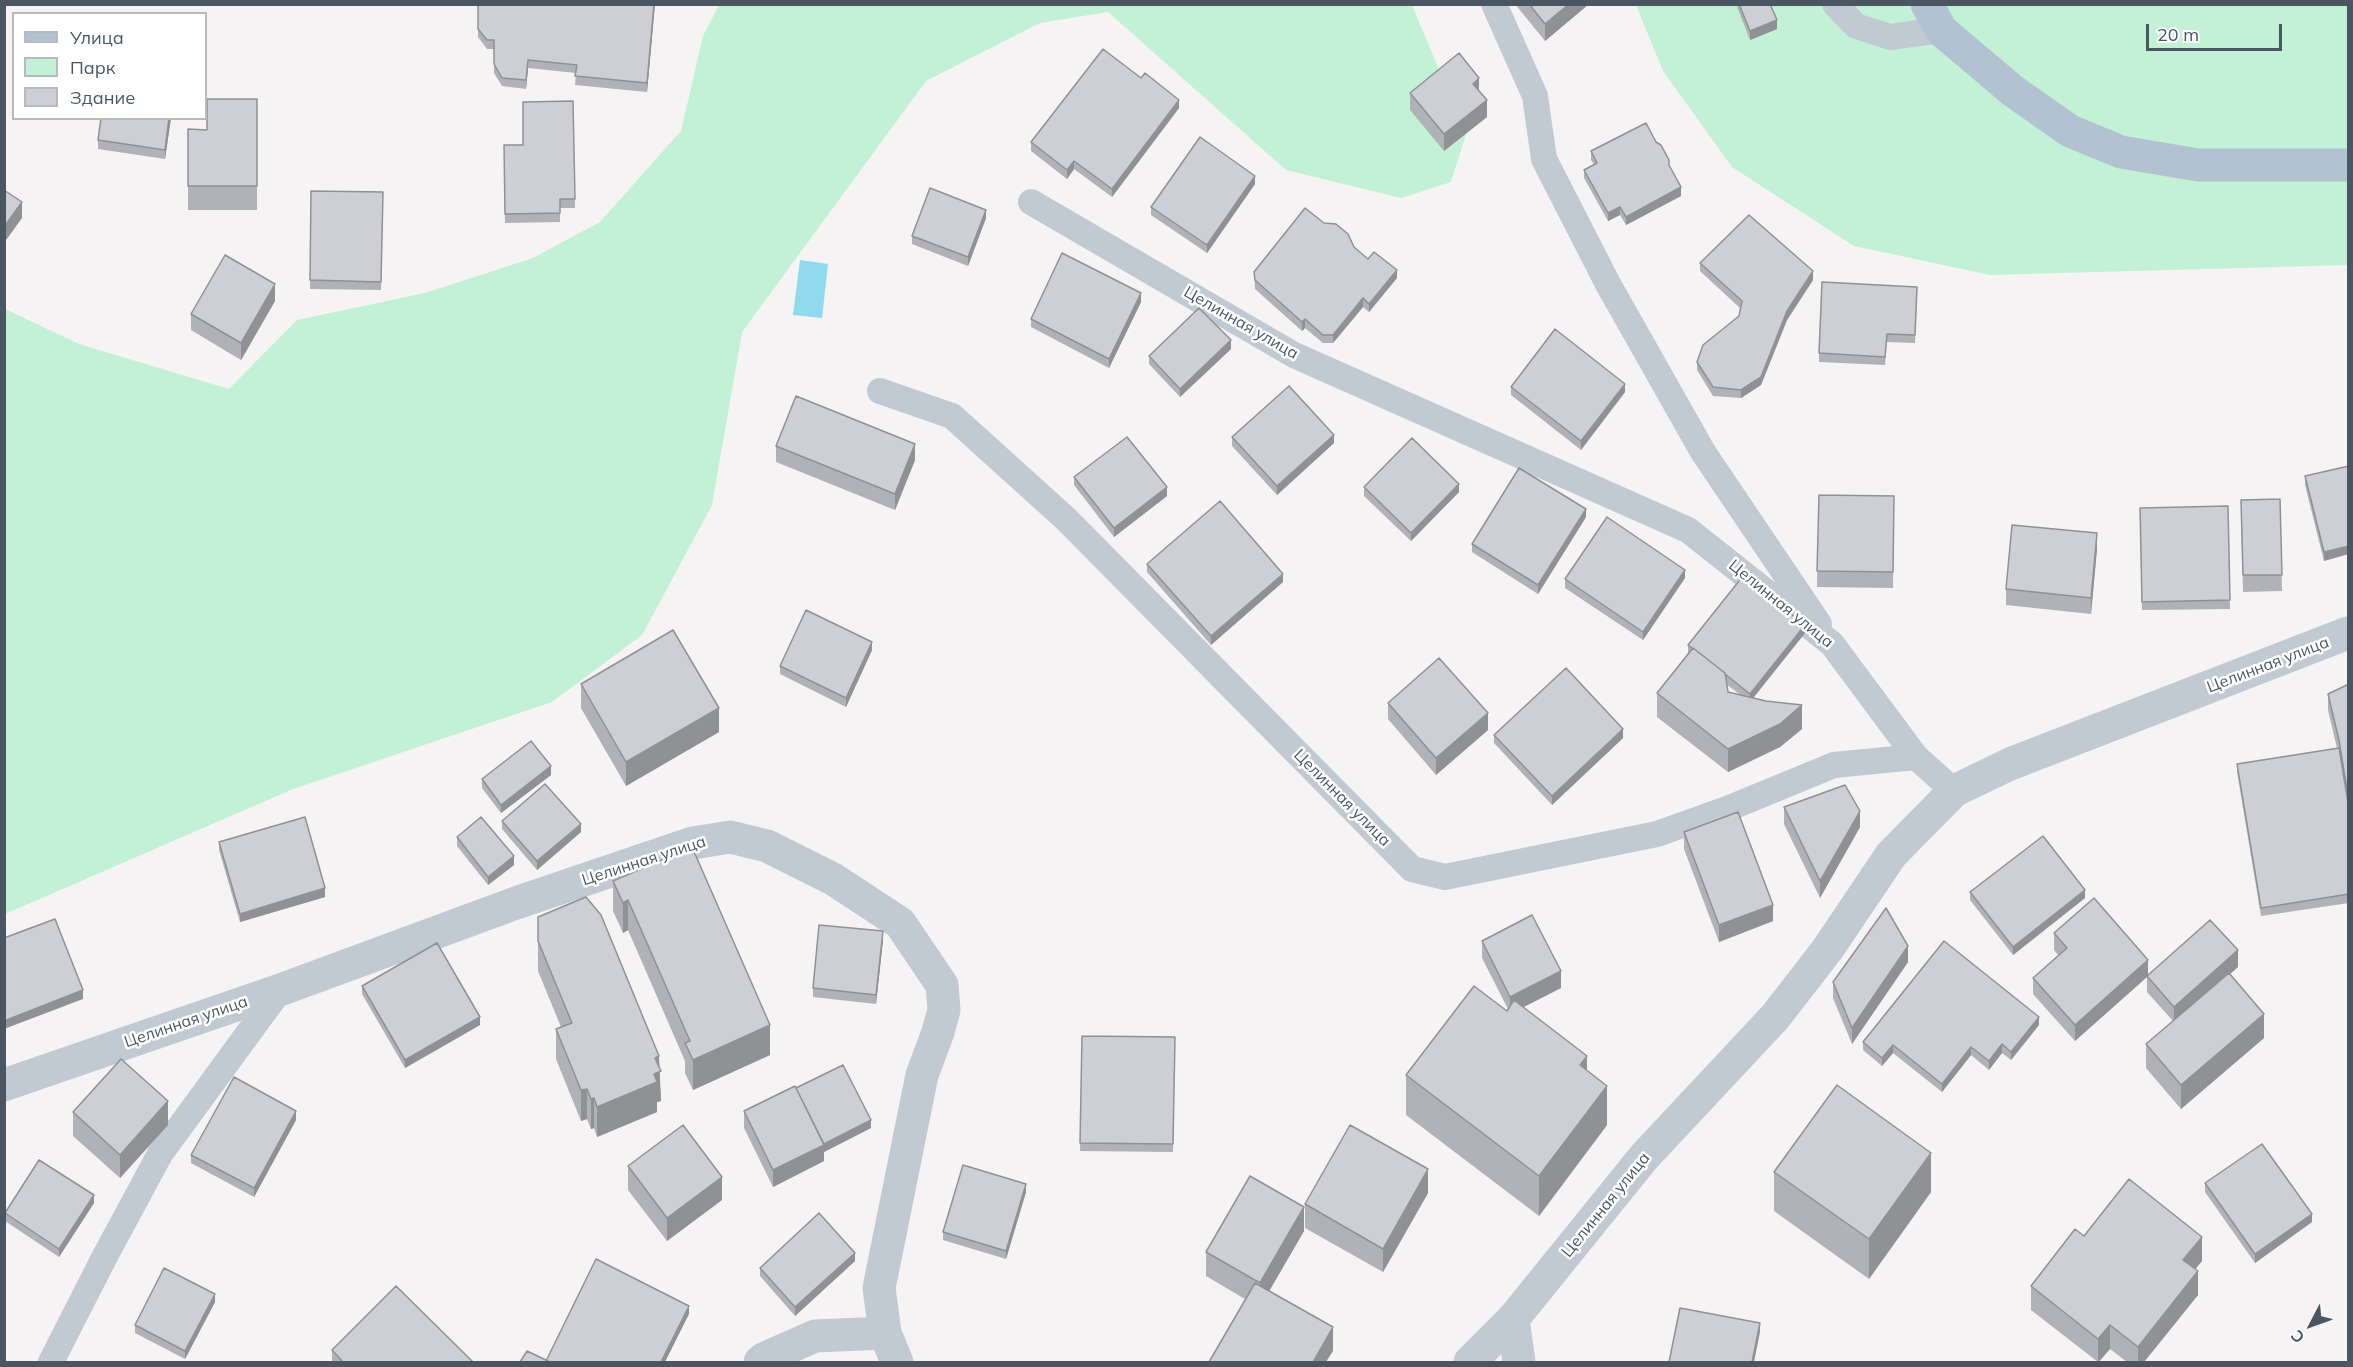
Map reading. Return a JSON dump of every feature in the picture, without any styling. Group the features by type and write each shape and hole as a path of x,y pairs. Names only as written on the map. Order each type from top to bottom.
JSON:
{"main road":[{"path":"1934,17 2013,91 2070,131 2121,152 2198,165 2349,165"}],"street":[{"name":"Целинная улица","path":"1470,1362 1513,1319 1644,1157 1775,1017 1827,950 1891,855 1954,791 2010,764 2349,633"},
{"name":"Целинная улица","path":"4,1085 280,990 516,903 693,843 730,837 767,846 833,879 900,923 942,985 945,1010 922,1075 879,1288 891,1348 815,1336 760,1362"},
{"path":"1513,1319 1519,1362"}],"lane":[{"path":"1494,4 1534,96 1544,159 1608,284 1703,452 1832,644"},
{"path":"1835,4 1856,26 1890,37 1934,17"},
{"name":"Целинная улица","path":"1031,202 1294,355 1688,530 1832,644 1916,757 1954,791"},
{"name":"Целинная улица","path":"880,391 952,416 961,424 1065,519 1412,869 1446,877 1657,834 1834,765 1916,757"},
{"path":"51,1362 160,1154 280,990"}],"green space":[{"path":"719,5 1412,5 1466,134 1451,182 1401,198 1286,170 1108,12 1040,23 926,81 742,332 712,505 642,635 552,702 293,789 5,914 5,309 79,344 229,389 297,320 425,293 533,258 600,222 681,131 703,36"},
{"path":"1636,5 2348,5 2348,265 1990,275 1854,246 1732,167 1663,71"}],"water":[{"path":"800,260 828,264 822,318 793,315"}],"building":[{"path":"478,4 654,4 647,83 575,76 577,65 528,60 526,80 502,78 494,64 494,40 487,40 478,29"},
{"path":"1529,4 1569,4 1545,24"},
{"path":"1739,4 1770,4 1777,20 1750,31"},
{"path":"1103,49 1141,78 1145,73 1179,100 1112,189 1074,161 1067,170 1031,142"},
{"path":"1459,53 1479,78 1473,84 1487,100 1444,134 1410,93"},
{"path":"207,99 257,99 257,186 188,186 188,129 207,130"},
{"path":"573,101 575,199 560,199 560,213 505,214 504,145 523,145 523,102"},
{"path":"101,120 169,120 165,150 98,140"},
{"path":"1646,123 1656,142 1661,145 1681,187 1626,217 1620,207 1608,213 1584,170 1597,163 1591,151"},
{"path":"1200,137 1255,176 1207,245 1151,207"},
{"path":"930,188 986,210 968,257 912,236"},
{"path":"4,190 22,202 4,227"},
{"path":"311,191 383,192 381,282 310,280"},
{"path":"1305,208 1324,223 1336,224 1348,234 1354,247 1368,259 1374,252 1397,270 1369,304 1363,298 1333,335 1323,335 1305,319 1302,322 1255,280 1254,272"},
{"path":"1749,215 1813,271 1787,311 1761,377 1741,390 1713,387 1697,362 1703,345 1739,316 1742,301 1700,263"},
{"path":"1062,253 1141,293 1109,359 1031,319"},
{"path":"225,255 275,284 241,343 191,314"},
{"path":"1822,282 1917,287 1915,335 1887,334 1885,357 1819,353"},
{"path":"1199,308 1231,340 1180,389 1149,356"},
{"path":"1555,329 1625,384 1581,441 1511,387"},
{"path":"1289,386 1334,435 1277,486 1232,437"},
{"path":"796,396 915,444 895,494 776,446"},
{"path":"1127,437 1167,487 1114,528 1074,477"},
{"path":"1412,438 1459,484 1411,533 1364,487"},
{"path":"2349,466 2349,546 2324,552 2305,476"},
{"path":"1519,468 1586,509 1538,585 1472,544"},
{"path":"1819,495 1894,496 1893,572 1817,571"},
{"path":"2280,499 2282,575 2243,575 2241,500"},
{"path":"1220,501 1283,574 1211,636 1147,564"},
{"path":"2228,506 2230,600 2142,602 2140,508"},
{"path":"1607,517 1685,570 1643,632 1565,579"},
{"path":"2012,525 2097,533 2091,598 2006,589"},
{"path":"1743,576 1805,625 1750,694 1688,645"},
{"path":"806,610 872,642 846,698 780,666"},
{"path":"673,630 719,708 626,762 581,684"},
{"path":"1693,648 1725,673 1728,692 1766,701 1802,705 1780,724 1728,749 1657,693"},
{"path":"1439,658 1488,713 1436,758 1388,703"},
{"path":"1566,668 1623,729 1552,796 1494,735"},
{"path":"2349,684 2349,801 2339,740 2328,694"},
{"path":"531,741 551,766 501,805 482,779"},
{"path":"2339,748 2349,809 2349,894 2261,908 2237,764"},
{"path":"545,784 581,824 537,861 502,821"},
{"path":"1845,785 1860,811 1820,881 1784,807"},
{"path":"1738,812 1773,905 1719,925 1684,832"},
{"path":"305,817 325,888 240,914 219,842"},
{"path":"481,817 514,856 488,877 457,837"},
{"path":"2043,836 2085,890 2013,947 1970,892"},
{"path":"692,847 770,1025 693,1060 685,1043 690,1041 628,900 623,903 613,881"},
{"path":"586,897 601,915 659,1056 655,1058 661,1071 654,1074 657,1082 597,1107 587,1089 581,1090 556,1029 572,1023 538,941 538,917"},
{"path":"2094,898 2148,960 2075,1025 2033,978 2067,948 2054,933"},
{"path":"1886,908 1908,946 1852,1028 1833,982"},
{"path":"1532,915 1561,971 1510,997 1482,941"},
{"path":"55,919 83,990 4,1021 4,938"},
{"path":"2210,920 2238,950 2174,1007 2147,976"},
{"path":"819,925 883,931 876,995 813,988"},
{"path":"1944,941 2039,1017 2011,1052 2002,1044 1989,1061 1971,1047 1942,1084 1893,1045 1882,1058 1863,1042"},
{"path":"437,943 480,1017 405,1060 362,986"},
{"path":"2229,973 2264,1014 2181,1085 2146,1044"},
{"path":"1474,986 1507,1011 1514,1000 1587,1056 1580,1065 1607,1086 1539,1176 1406,1075"},
{"path":"1082,1036 1175,1037 1173,1144 1080,1143"},
{"path":"121,1059 168,1101 120,1155 73,1112"},
{"path":"843,1065 871,1120 824,1144 796,1088"},
{"path":"234,1077 296,1111 254,1188 191,1155"},
{"path":"1837,1085 1931,1153 1869,1239 1774,1172"},
{"path":"795,1086 824,1145 773,1170 744,1111"},
{"path":"683,1125 722,1177 667,1218 628,1166"},
{"path":"1350,1125 1428,1169 1383,1249 1305,1204"},
{"path":"2262,1144 2312,1214 2255,1254 2205,1183"},
{"path":"39,1160 94,1195 59,1249 5,1213"},
{"path":"963,1165 1026,1184 1006,1251 943,1232"},
{"path":"1250,1176 1304,1207 1260,1283 1206,1252"},
{"path":"2129,1179 2202,1237 2183,1260 2198,1271 2138,1347 2110,1325 2098,1339 2031,1286 2075,1229 2084,1236"},
{"path":"819,1213 855,1253 795,1307 760,1268"},
{"path":"596,1259 689,1306 661,1362 546,1361"},
{"path":"164,1268 215,1294 185,1351 135,1325"},
{"path":"1255,1283 1333,1327 1313,1362 1209,1362"},
{"path":"396,1286 473,1362 343,1362 332,1350"},
{"path":"1680,1308 1760,1323 1752,1362 1669,1362"},
{"path":"527,1351 550,1362 520,1362"}]}
